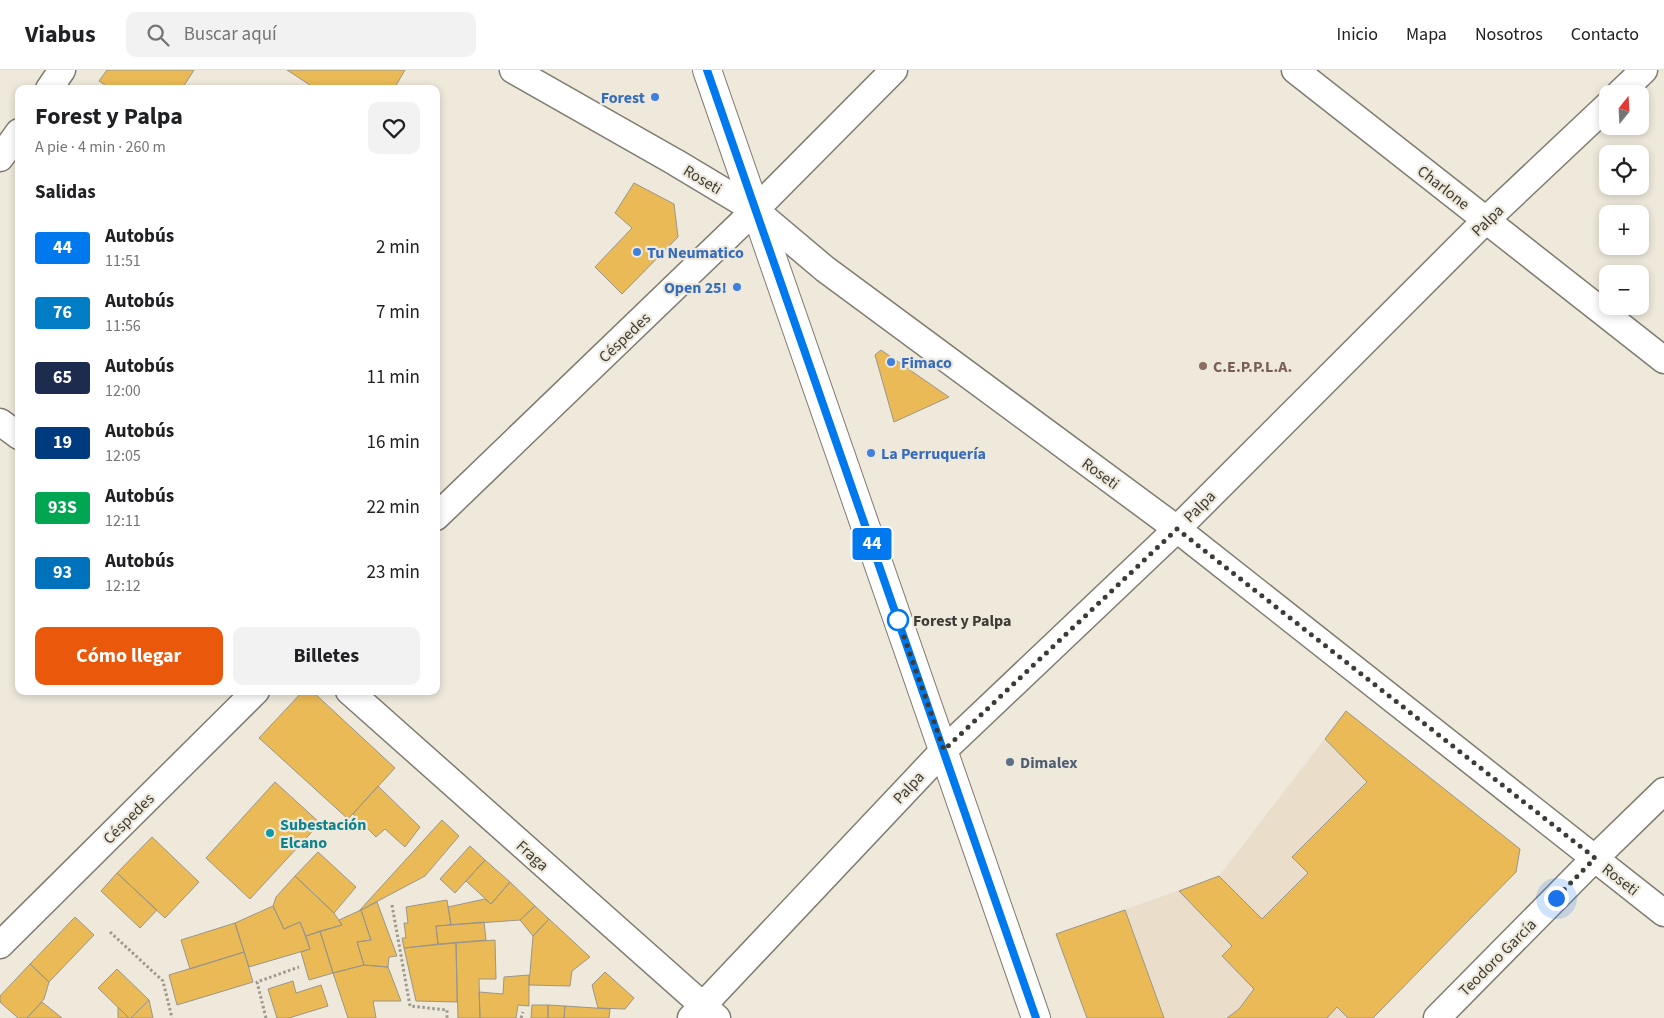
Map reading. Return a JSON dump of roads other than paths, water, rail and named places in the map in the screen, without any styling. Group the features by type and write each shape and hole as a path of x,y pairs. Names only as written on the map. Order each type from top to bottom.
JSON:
{"main road":[{"path":"707,70 1036,1018"}],"street":[{"path":"52,85 62,70"},
{"name":"Roseti","path":"513,70 755,210 824,269 1177,529 1664,913"},
{"name":"Céspedes","path":"440,513 755,210 894,70"},
{"name":"Charlone","path":"1294,70 1664,360"},
{"path":"1628,85 1644,70"},
{"name":"Palpa","path":"703,1014 944,750 1177,529 1486,220 1599,113"},
{"path":"0,158 15,137"},
{"path":"0,422 15,433"},
{"name":"Céspedes","path":"0,945 252,695"},
{"name":"Fraga","path":"353,695 703,1014"},
{"name":"Teodoro García","path":"1437,1018 1664,791"}],"place":[{"name":"Forest","path":"655,97"},
{"name":"Tu Neumatico","path":"637,252"},
{"name":"Open 25!","path":"737,287"},
{"name":"Fimaco","path":"891,362"},
{"name":"C.E.P.P.L.A.","path":"1203,366"},
{"name":"La Perruquería","path":"871,453"},
{"name":"Forest y Palpa","path":"898,620"},
{"name":"Dimalex","path":"1010,762"},
{"name":"Subestación Elcano","path":"270,833"}]}
